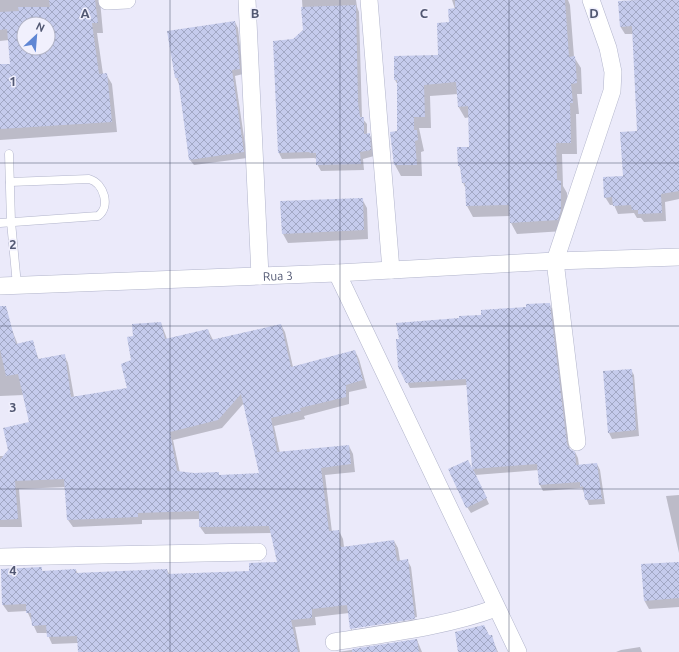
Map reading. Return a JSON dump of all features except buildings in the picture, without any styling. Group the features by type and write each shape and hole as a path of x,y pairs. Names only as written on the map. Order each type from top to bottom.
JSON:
{"street":[{"path":"107,1 127,0"},
{"path":"247,0 260,276"},
{"path":"369,0 391,270"},
{"path":"577,442 556,261 612,91 614,72 608,48 591,0"},
{"name":"Rua 3","path":"0,286 337,273 556,261 679,257"},
{"path":"337,273 518,652"},
{"path":"0,557 258,552"},
{"path":"334,642 417,629 496,608"}],"lane":[{"path":"9,154 11,222 17,285"},
{"path":"0,223 98,216 103,213 106,207 101,186 96,181 89,179 10,182"}]}
